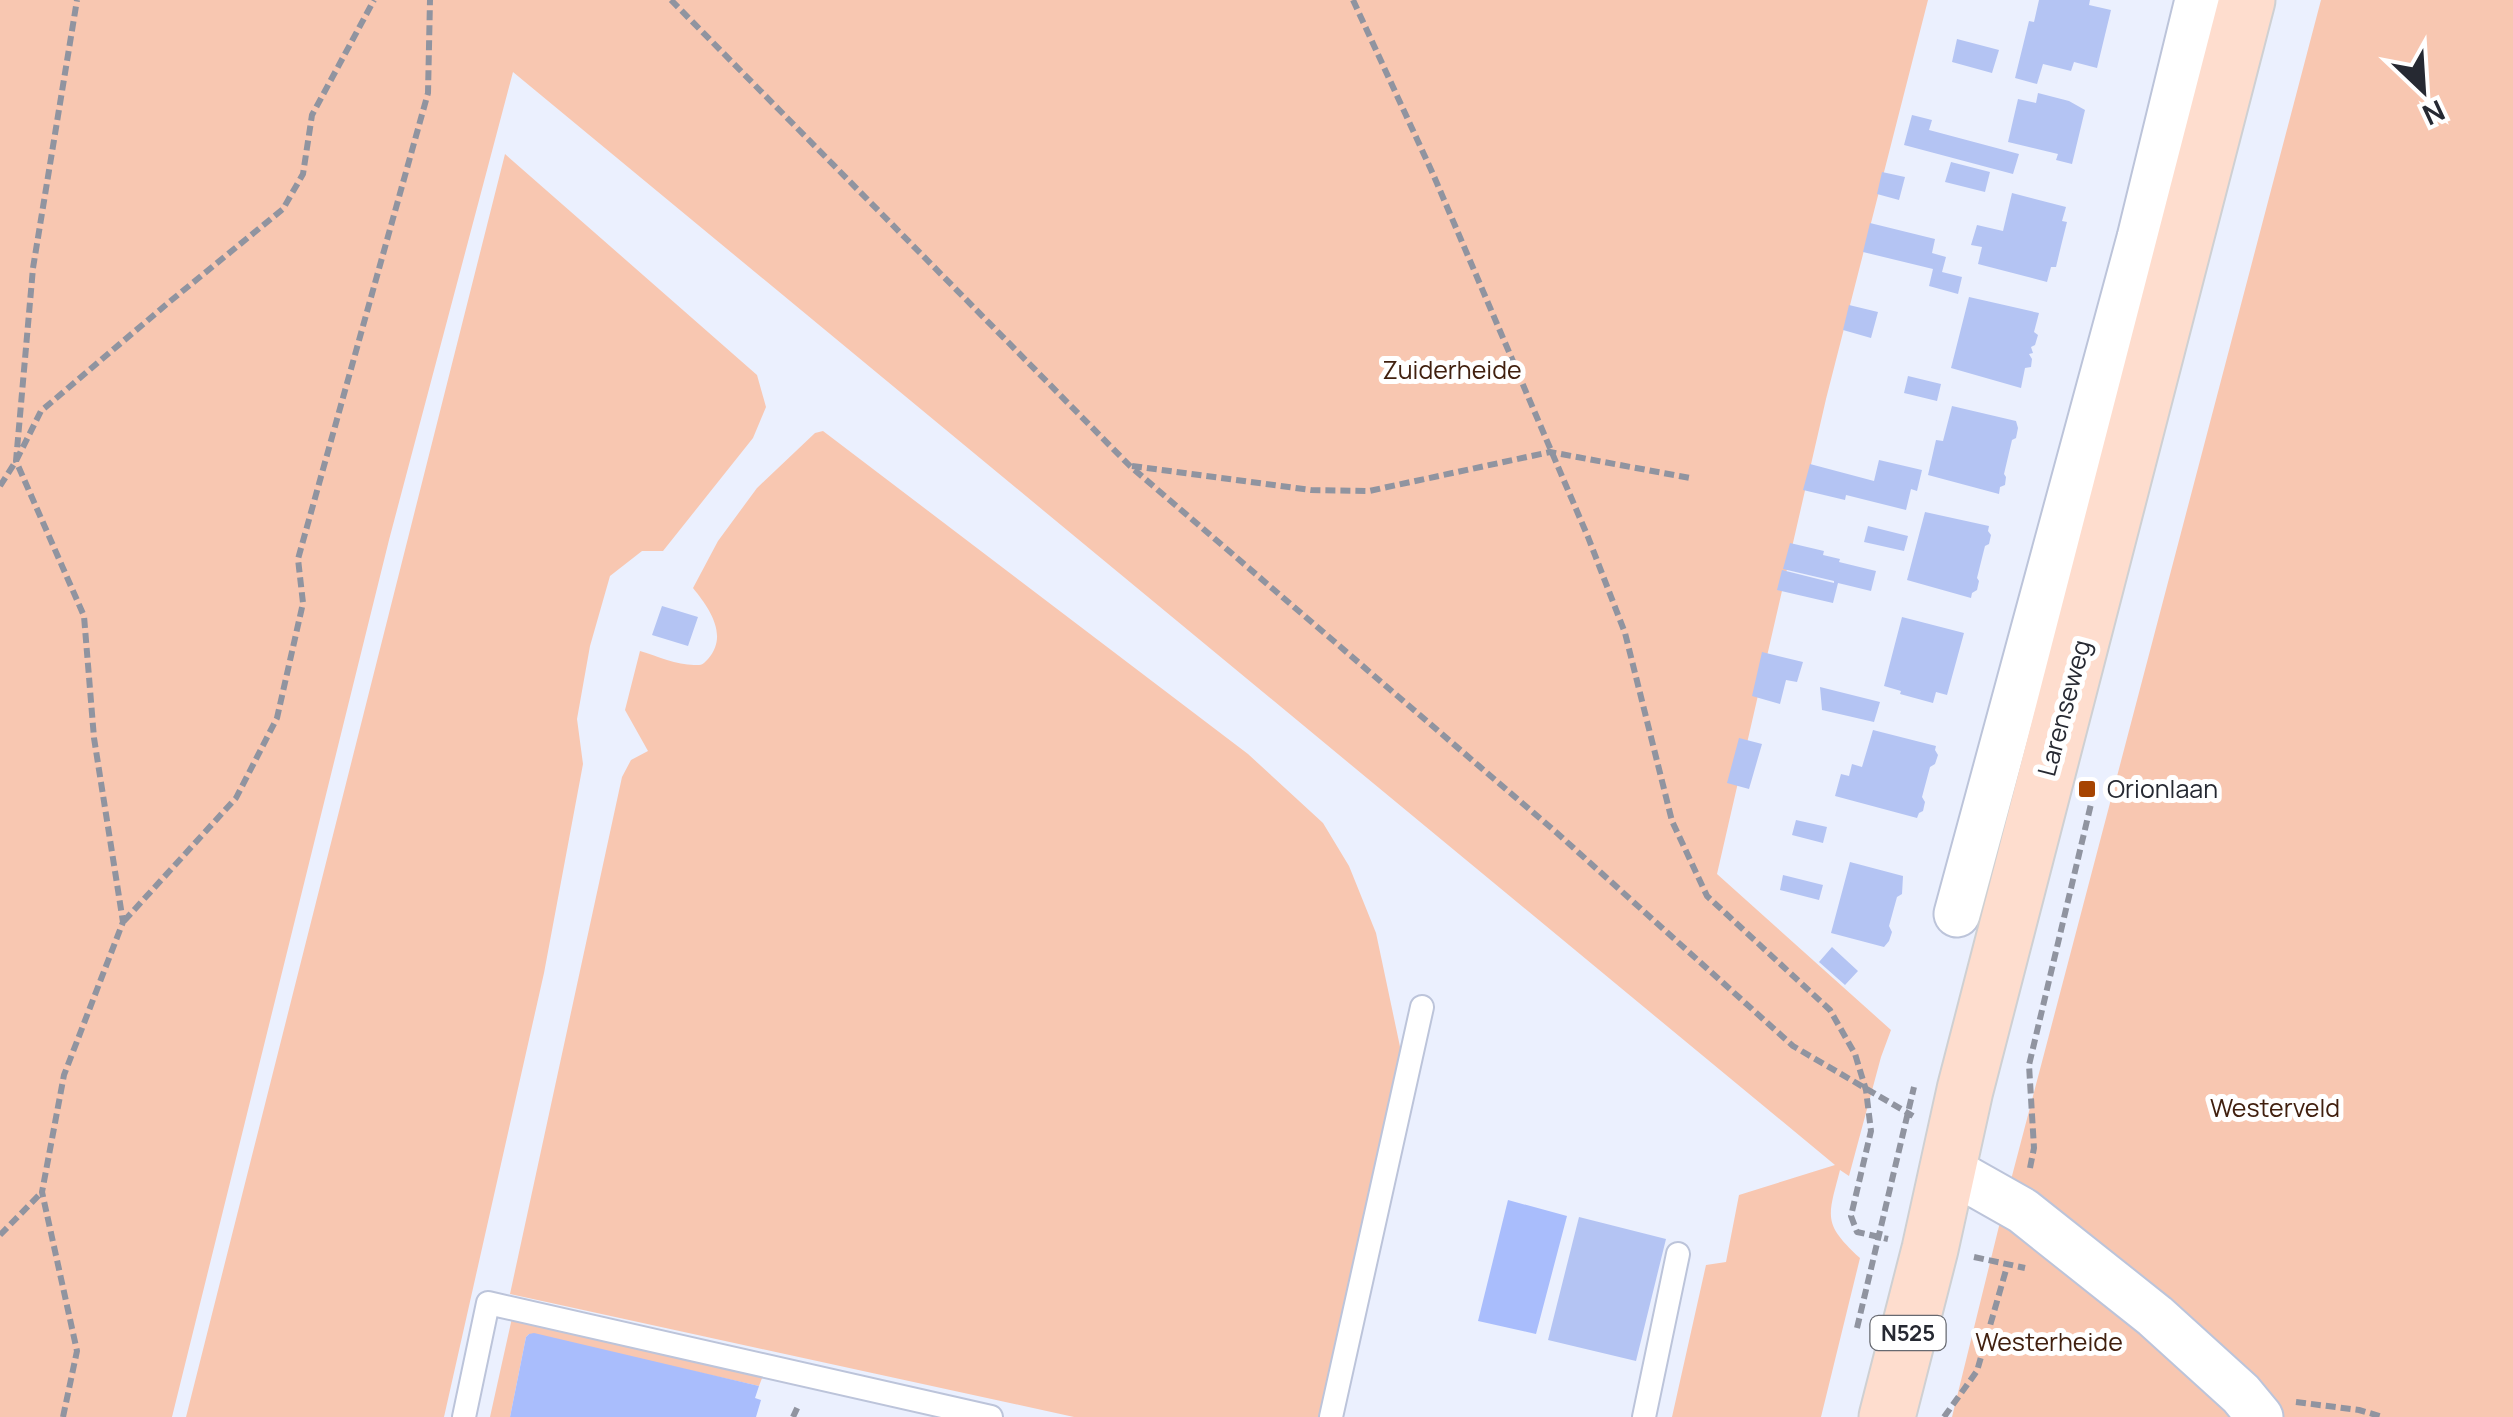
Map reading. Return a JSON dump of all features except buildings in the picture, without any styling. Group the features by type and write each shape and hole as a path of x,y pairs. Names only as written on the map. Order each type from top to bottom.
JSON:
{"main road":[{"name":"Larenseweg","path":"1887,1417 1930,1250 1965,1090 2247,0"}],"street":[{"name":"Larenseweg","path":"1957,914 2140,238 2198,0"},
{"path":"1947,1168 2023,1211 2156,1316 2250,1406"}],"lane":[{"path":"1331,1417 1422,1007"},
{"path":"1644,1417 1678,1254"},
{"path":"464,1417 488,1302 991,1417"}],"path":[{"path":"76,0 33,268 16,461 84,616 94,738 123,922"},
{"path":"0,486 41,411 283,209 303,174 312,115 374,0"},
{"path":"63,1417 77,1352 42,1192 64,1075 123,922 236,798 277,718 303,603 298,559 428,93 430,0"},
{"path":"671,0 1130,466 1557,833 1793,1046 1866,1090 1906,1114 1878,1237 1858,1232 1851,1216 1872,1130 1866,1090 1855,1054 1830,1010 1706,896 1672,822 1624,633 1588,537 1353,0"},
{"path":"1130,466 1311,490 1369,491 1550,452 1690,478"},
{"path":"0,1234 42,1192"},
{"path":"1944,1417 1977,1371 2023,1211"},
{"path":"2250,1406 2359,1410 2383,1417"}],"green space":[{"name":"Zuiderheide","path":"0,0 1928,0 1826,399 1717,874 1891,1030 1849,1176 1840,1170 1831,1209 1839,1236 1860,1258 1821,1417 1672,1417 1706,1265 1726,1262 1739,1195 1835,1165 513,72 389,540 172,1417 0,1417"},
{"name":"Westerveld","path":"2321,0 2513,0 2513,1417 1952,1417 2002,1214"},
{"path":"505,154 757,375 766,407 753,438 663,551 642,551 610,576 590,646 577,719 583,764 544,973 444,1417 186,1417"},
{"path":"823,431 1248,754 1323,823 1349,866 1376,933 1406,1075 1319,1417 1074,1417 510,1294 622,777 631,760 648,751 625,710 640,651 687,665 701,665 708,659 717,641 717,631 693,588 718,541 757,488 815,433"},
{"path":"512,1318 764,1373 759,1386 529,1334 510,1417 490,1417"}],"water":[{"path":"1508,1200 1567,1216 1536,1334 1478,1321"},
{"path":"534,1333 759,1386 755,1398 761,1400 756,1417 510,1417 526,1337"}],"place":[{"name":"Orionlaan","path":"2087,789"}],"park label":[{"name":"Westerheide","path":"2049,1342"}]}
